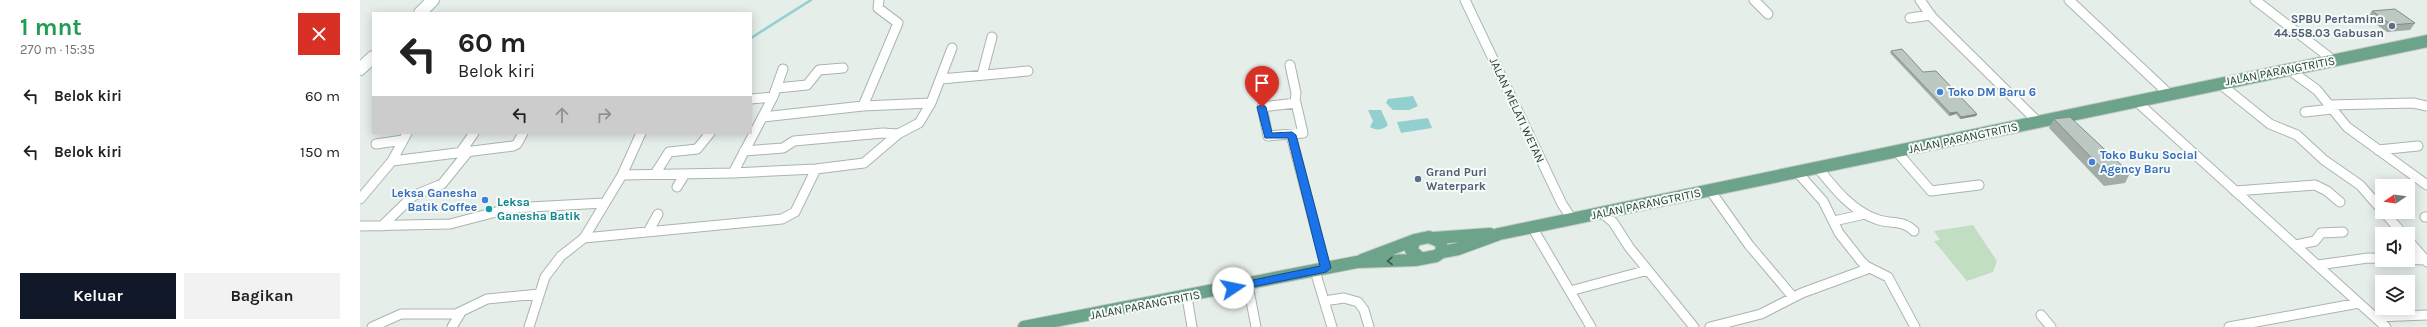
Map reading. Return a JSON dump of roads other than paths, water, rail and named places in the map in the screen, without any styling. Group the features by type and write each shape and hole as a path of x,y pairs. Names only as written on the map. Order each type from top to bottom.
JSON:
{"main road":[{"path":"421,12 433,0"},
{"name":"JALAN PARANGTRITIS","path":"1442,252 1458,249 1499,234 1897,152 2219,83 2427,41"},
{"path":"360,69 372,57"},
{"name":"JALAN PARANGTRITIS","path":"1434,238 1499,234"},
{"path":"1425,237 1434,238 1442,246 1442,252 1435,258 1420,258 1411,250 1415,240 1425,237"},
{"name":"JALAN PARANGTRITIS","path":"1031,326 1321,270 1359,261 1415,240"},
{"name":"JALAN PARANGTRITIS","path":"1359,261 1420,258"}],"street":[{"path":"863,106 897,27 878,8 880,0"},
{"name":"JALAN MELATI WETAN","path":"1465,0 1562,204 1572,219"},
{"path":"1754,0 1768,14"},
{"path":"1920,0 1931,15 2038,122"},
{"path":"2069,0 2169,94"},
{"path":"2255,0 2333,60"},
{"path":"1910,18 1931,15"},
{"path":"982,75 992,37"},
{"path":"622,175 733,173 816,169 864,163 898,134 919,123 931,103 952,48"},
{"path":"1290,65 1296,93 1295,102 1303,133 1268,136 1262,107 1295,102"},
{"path":"777,88 807,85 820,70 843,68"},
{"path":"733,173 773,97 783,69"},
{"path":"2288,69 2317,90 2347,127 2427,185"},
{"path":"941,79 1028,71"},
{"path":"2219,83 2270,124 2294,133 2324,160 2360,185 2375,202"},
{"path":"752,100 773,97"},
{"path":"2136,101 2386,327"},
{"path":"2305,112 2330,107 2404,102 2426,105"},
{"path":"763,117 863,106 931,103"},
{"path":"744,151 783,148 794,141 883,133 898,134"},
{"path":"382,226 413,196 439,186 464,152 473,134"},
{"path":"392,161 513,146 517,144 522,134"},
{"path":"529,327 545,277 552,267 584,238 622,175 641,134"},
{"path":"655,174 669,152 698,150 704,145 710,134"},
{"path":"1292,135 1321,270 1324,301 1332,327"},
{"path":"376,144 405,137"},
{"path":"360,199 392,161 405,137"},
{"path":"2378,150 2418,146"},
{"path":"1897,152 1931,191 1978,185"},
{"path":"1818,168 1842,197 1865,214 1880,221 1905,223 1914,231"},
{"path":"584,238 782,219 795,212 816,169"},
{"path":"1798,172 1823,201 1853,252 1870,268 1888,277 1915,327"},
{"path":"677,187 685,174"},
{"path":"2235,191 2311,185 2321,187 2340,202"},
{"path":"1710,190 1749,245 1794,297"},
{"path":"360,226 450,224 467,221 511,208 604,203"},
{"path":"1602,213 1613,222 1629,247 1694,327"},
{"path":"648,232 658,214"},
{"path":"1834,221 1865,214"},
{"path":"2390,219 2397,227"},
{"path":"1532,227 1591,327"},
{"path":"2296,245 2315,241 2321,233 2343,232"},
{"path":"2416,249 2427,250"},
{"path":"2416,249 2426,261"},
{"path":"2318,265 2368,258 2426,261"},
{"path":"1710,327 1761,314 1794,297 1870,268"},
{"path":"1570,291 1648,270"},
{"path":"1248,285 1256,327"},
{"path":"372,327 401,314 458,313 487,299 539,294"},
{"path":"1187,297 1192,327"},
{"path":"1324,301 1344,298 1358,302 1362,306 1369,327"},
{"path":"2229,327 2359,303"},
{"path":"452,327 458,313"},
{"path":"2041,315 2051,327"},
{"path":"2375,317 2427,315"}],"water":[{"path":"1413,96 1418,106 1409,110 1393,110 1386,103 1388,99"},
{"path":"1368,110 1381,110 1388,125 1379,129 1370,127 1373,121"},
{"path":"1428,118 1432,128 1401,133 1397,122"}],"waterway":[{"path":"752,37 811,0"}],"place":[{"name":"SPBU Pertamina 44.558.03 Gabusan","path":"2392,26"},
{"name":"Toko DM Baru 6","path":"1940,92"},
{"name":"Toko Buku Social Agency Baru","path":"2092,162"},
{"name":"Grand Puri Waterpark","path":"1418,179"},
{"name":"Leksa Ganesha Batik Coffee","path":"485,200"},
{"name":"Leksa Ganesha Batik","path":"489,209"}]}
